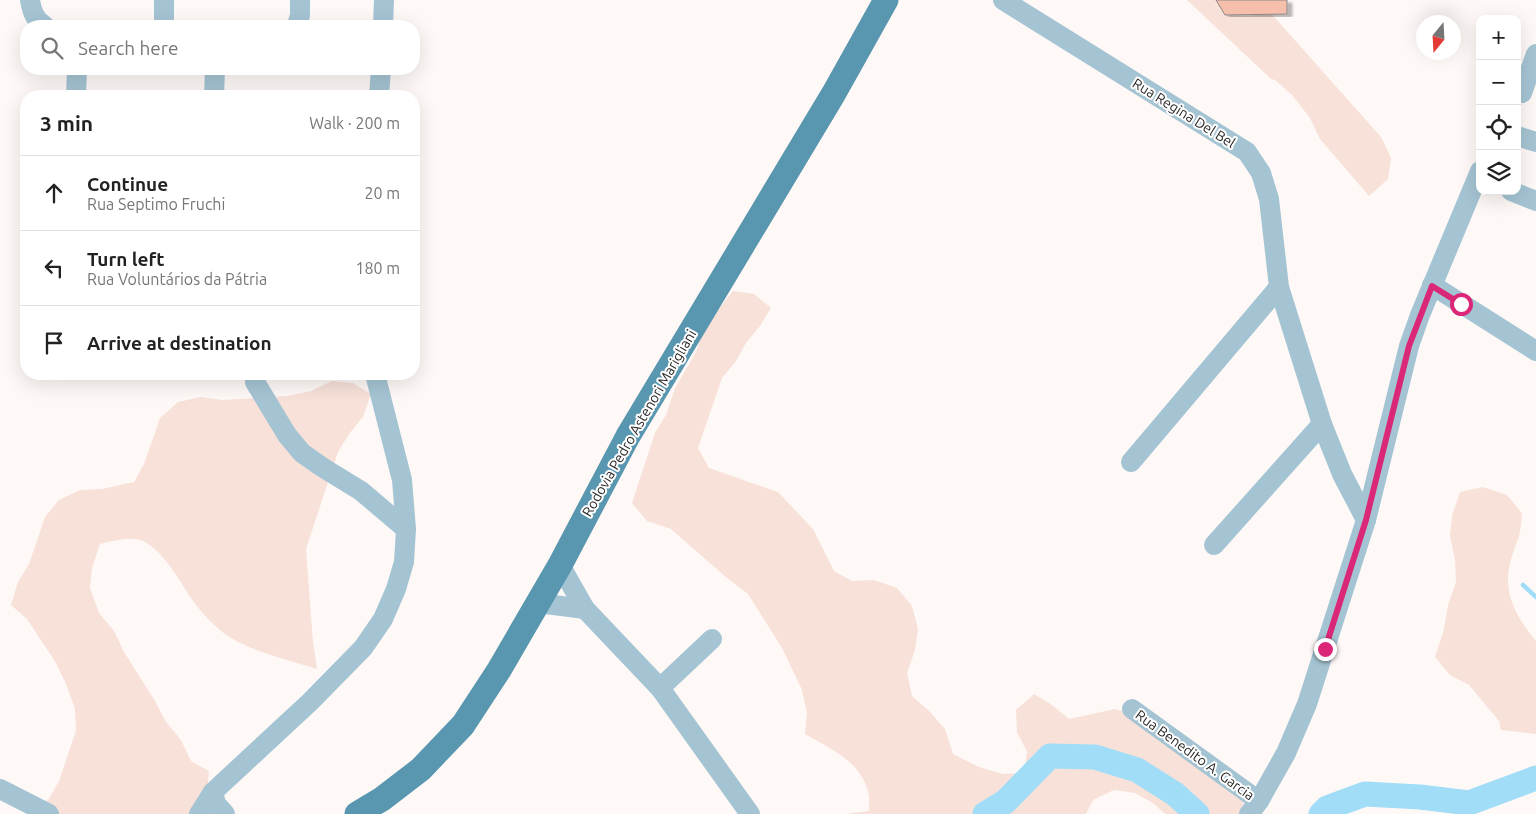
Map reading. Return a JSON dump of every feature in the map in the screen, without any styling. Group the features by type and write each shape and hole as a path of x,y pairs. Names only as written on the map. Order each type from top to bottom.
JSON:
{"main road":[{"name":"Rodovia Pedro Astenori Marigliani","path":"357,814 382,799 421,769 463,725 499,670 560,564 628,436 834,93 886,0"}],"street":[{"path":"30,0 32,12 38,20"},
{"path":"164,0 164,20"},
{"path":"299,20 300,0"},
{"path":"383,20 384,0"},
{"name":"Rua Regina Del Bel","path":"1003,0 1247,152 1261,173 1268,199 1278,287 1322,424 1342,474 1366,520"},
{"path":"1525,91 1536,54"},
{"path":"76,90 77,75"},
{"path":"214,90 215,75"},
{"path":"379,90 381,75"},
{"path":"1521,137 1536,142"},
{"path":"1254,808 1286,753 1307,704 1366,520 1409,346 1476,182"},
{"path":"1521,195 1536,201"},
{"path":"1432,286 1536,351"},
{"path":"1131,462 1278,287"},
{"path":"199,814 213,792 310,702 363,648 383,619 396,589 404,562 406,529 402,480 377,380"},
{"path":"255,382 287,435 302,452 361,491 406,529"},
{"path":"1214,545 1322,424"},
{"path":"560,564 585,609 660,688 750,814"},
{"path":"538,603 585,609"},
{"path":"660,688 712,638"},
{"name":"Rua Benedito A. Garcia","path":"1132,709 1254,808"},
{"path":"0,789 49,814"},
{"path":"213,792 216,804 225,814"}],"shaded area":[{"path":"1187,0 1259,0 1381,137 1391,158 1388,179 1369,196 1320,139 1310,118 1292,95 1275,80 1271,79"},
{"path":"733,291 754,294 771,308 760,326 746,343 736,361 722,378 698,448 709,468 778,492 813,529 834,571 852,581 874,580 897,588 912,606 918,629 915,650 907,673 912,696 945,729 953,754 979,767 1003,774 1024,773 1027,752 1017,732 1016,710 1034,694 1052,705 1069,719 1115,709 1170,727 1242,782 1243,804 1240,814 1165,814 1153,803 1135,793 1114,790 1093,800 1086,814 846,814 869,811 869,794 863,778 850,762 805,734 807,713 802,690 782,648 748,594 671,529 647,521 632,503 655,433 666,415 675,388 696,352 704,328"},
{"path":"332,381 353,383 371,394 363,417 349,434 338,452 306,549 313,642 317,669 257,650 225,634 196,605 160,554 145,542 128,539 100,544 92,568 90,588 99,613 114,631 124,652 166,722 181,740 191,761 209,771 207,792 191,814 31,814 49,799 59,781 76,731 75,709 56,663 27,619 11,605 18,582 29,564 45,517 59,500 80,490 102,489 134,482 144,464 160,418 178,402 201,397 222,400 288,396 311,391"},
{"path":"1483,487 1507,495 1522,513 1520,533 1510,565 1508,582 1511,599 1517,614 1536,641 1536,734 1501,730 1499,721 1469,685 1450,675 1435,657 1444,629 1448,605 1456,582 1455,560 1450,536 1452,516 1460,492"}],"building":[{"path":"1216,0 1287,0 1287,14 1225,15"}],"waterway":[{"path":"1523,585 1536,597"},
{"path":"985,814 1005,802 1050,756 1095,757 1137,770 1175,794 1197,814"},
{"path":"1321,814 1327,808 1365,794 1420,797 1469,803 1536,778"}],"route":[{"path":"1325,649 1366,520 1409,346 1432,286 1461,304"}]}
